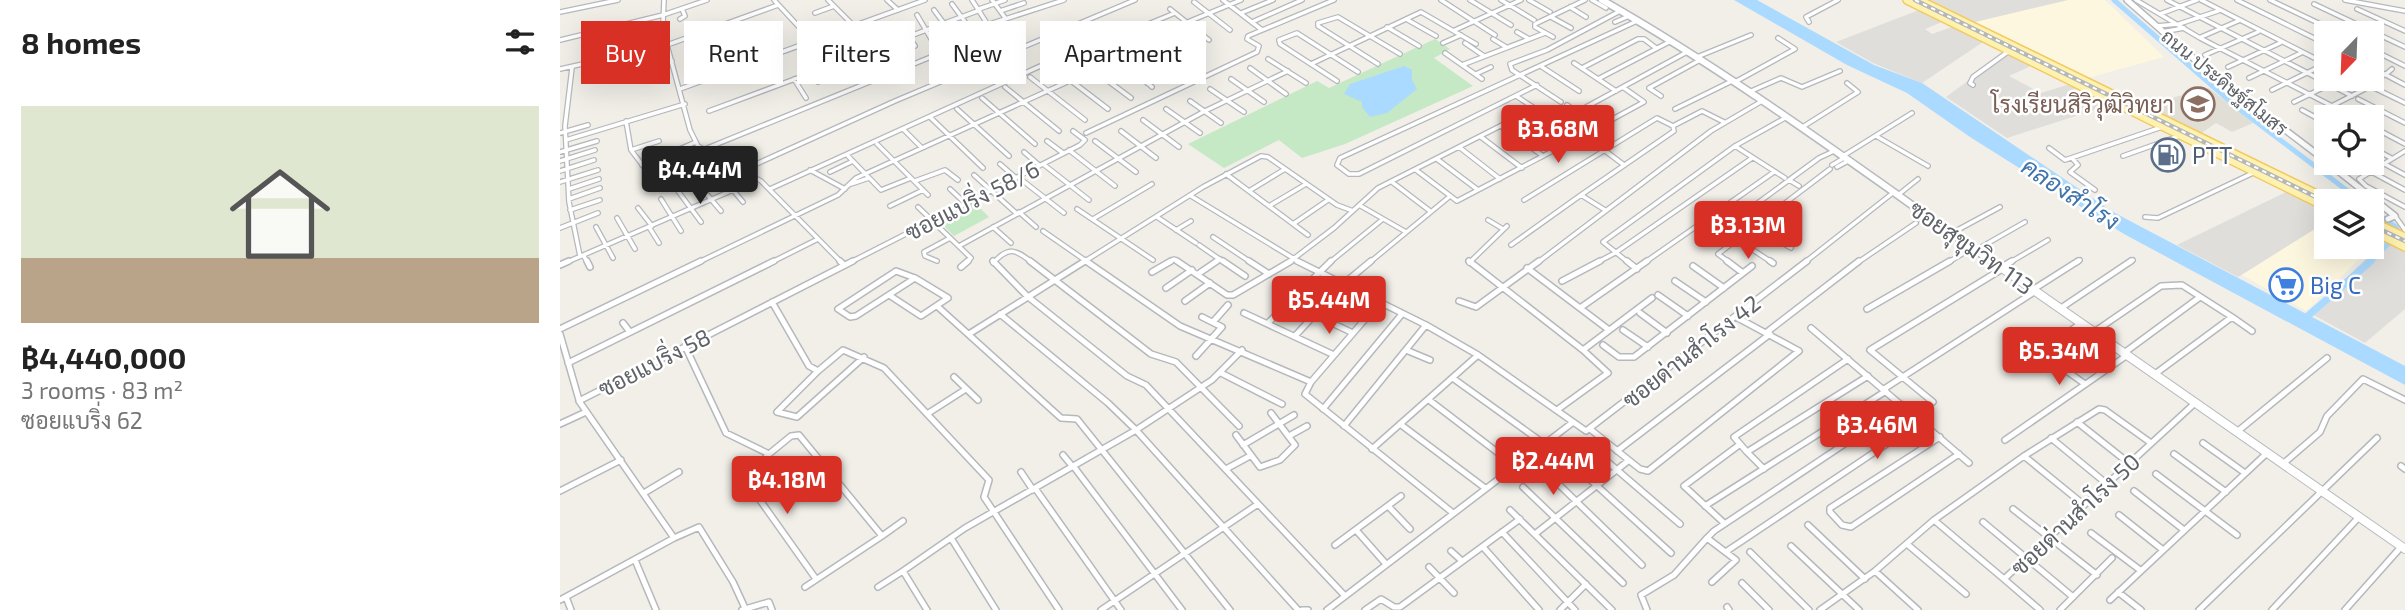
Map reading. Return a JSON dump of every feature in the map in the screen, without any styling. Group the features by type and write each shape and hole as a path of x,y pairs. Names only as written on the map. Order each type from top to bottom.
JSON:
{"main road":[{"path":"1907,0 2009,51 2314,193"},
{"path":"1919,0 2163,127 2314,201"},
{"name":"ซอยสุขุมวิท 113","path":"1604,4 1672,40 1734,81 1896,194 1921,220 1952,233 2403,548"},
{"path":"2384,226 2405,243"}],"street":[{"path":"560,12 618,0"},
{"path":"664,0 664,21"},
{"path":"560,40 663,15 707,0"},
{"path":"774,0 797,25"},
{"path":"828,0 849,21"},
{"path":"887,0 898,10"},
{"path":"868,21 925,0"},
{"path":"972,0 986,21"},
{"path":"951,21 993,2 1006,0"},
{"path":"1000,21 1064,0"},
{"path":"1026,45 1135,0"},
{"path":"1223,0 1262,30"},
{"path":"1190,21 1241,0"},
{"path":"1241,13 1273,0"},
{"path":"1252,22 1302,0"},
{"path":"1320,0 1325,4"},
{"path":"1086,133 1257,52 1259,46 1247,37 1334,0"},
{"path":"1441,0 1507,47"},
{"path":"1470,0 1511,25"},
{"path":"1501,0 1534,20"},
{"path":"1454,30 1521,0"},
{"path":"1529,0 1571,27"},
{"path":"1553,37 1534,26 1550,14 1585,0"},
{"path":"1592,0 1604,4"},
{"path":"1809,22 1806,18 1838,0"},
{"name":"ถนน ประดิษฐ์สโมสร","path":"2127,0 2228,87 2314,152"},
{"path":"2136,0 2200,38 2331,105"},
{"path":"2141,4 2150,0"},
{"path":"2167,0 2314,76"},
{"path":"2160,14 2199,0 2314,59"},
{"path":"2237,0 2314,38"},
{"path":"2270,0 2314,21"},
{"path":"2345,0 2405,11"},
{"path":"993,2 1006,19"},
{"path":"1194,2 1230,30"},
{"path":"1000,11 1024,3"},
{"path":"952,4 964,21"},
{"path":"2314,4 2405,47"},
{"path":"670,44 778,5"},
{"path":"815,13 834,6"},
{"path":"1315,8 1322,13"},
{"path":"1570,8 1586,17"},
{"path":"680,19 685,16 682,9"},
{"path":"1170,9 1187,21"},
{"path":"2357,9 2405,31"},
{"path":"934,10 942,21"},
{"path":"1561,102 1520,75 1510,64 1547,50 1620,11"},
{"path":"2155,26 2179,24 2218,11"},
{"path":"1311,64 1349,44 1424,12 1476,44"},
{"path":"1155,21 1175,13"},
{"path":"917,15 929,36"},
{"path":"1615,22 1629,16"},
{"path":"1378,64 1318,26 1318,23 1338,17 1400,54"},
{"path":"1406,18 1436,36"},
{"path":"2302,20 2307,18"},
{"path":"1537,85 1359,174 1349,174 1337,165 1340,158 1637,21"},
{"path":"2200,38 2238,21"},
{"path":"1387,27 1419,46"},
{"path":"2162,32 2185,28"},
{"path":"915,34 929,29"},
{"path":"1517,32 1530,40"},
{"path":"2205,55 2258,32"},
{"path":"1337,81 1280,44 1279,40 1297,33 1358,72"},
{"path":"1462,65 1545,33"},
{"path":"1443,43 1461,35"},
{"path":"1661,96 1649,88 1699,58 1751,36"},
{"path":"1675,109 1795,49 1778,38"},
{"path":"1582,68 1638,39 1644,39 1656,48"},
{"path":"1598,79 1672,40"},
{"path":"1465,43 1484,56"},
{"path":"2228,67 2280,43"},
{"path":"680,89 797,46"},
{"path":"1577,112 1688,51"},
{"path":"1973,85 1970,83 1973,77 2009,51"},
{"path":"2249,78 2301,52"},
{"path":"1446,53 1482,79"},
{"path":"670,55 690,130 696,142 770,188 844,265"},
{"path":"2384,56 2405,66"},
{"path":"704,149 929,58"},
{"path":"1268,59 1307,83"},
{"path":"1574,63 1616,90"},
{"path":"560,69 581,66"},
{"path":"770,188 1040,66"},
{"path":"1475,74 1491,67"},
{"path":"1541,67 1579,91"},
{"path":"572,68 563,133 569,169 570,210 581,256 590,267"},
{"path":"1250,68 1286,93"},
{"path":"2272,90 2314,69"},
{"path":"2392,69 2385,75 2405,85"},
{"path":"959,246 1183,122 1288,71"},
{"path":"1749,92 1781,78 1802,87 1840,71"},
{"path":"1030,77 1085,120"},
{"path":"709,111 797,78"},
{"path":"794,79 806,98"},
{"path":"1231,79 1264,102"},
{"path":"1800,128 1858,92 1847,83"},
{"path":"743,170 936,84"},
{"path":"579,401 560,331 795,215 894,160 1062,84"},
{"path":"1075,84 1108,109"},
{"path":"1112,84 1131,98"},
{"path":"1148,84 1152,87"},
{"path":"1005,87 1059,131"},
{"path":"1598,127 1644,102 1623,87"},
{"path":"1210,89 1244,112"},
{"path":"2294,102 2317,91"},
{"path":"2342,91 2352,96"},
{"path":"2338,105 2361,91"},
{"path":"2380,91 2405,103"},
{"path":"1516,96 1539,111"},
{"path":"982,98 1035,144"},
{"path":"2358,99 2405,123"},
{"path":"1190,101 1221,123"},
{"path":"1459,301 1476,307 1724,122 1762,101"},
{"path":"560,144 685,104"},
{"path":"1567,105 1607,134"},
{"path":"957,109 1009,156"},
{"path":"1166,109 1200,133"},
{"path":"2302,110 2314,116"},
{"path":"1673,126 1702,111 1724,122"},
{"path":"1533,123 1553,113 1624,165"},
{"path":"1743,273 1718,254 1845,158 1912,113"},
{"path":"1152,272 1174,259 1233,295 1294,260 1354,212 1378,188 1520,117 1564,145"},
{"path":"931,118 983,168"},
{"path":"1524,200 1657,118 1673,126"},
{"path":"1637,269 1603,243 1604,241 1735,146 1785,118"},
{"path":"1143,120 1179,147"},
{"path":"626,121 631,150 656,183"},
{"path":"563,133 588,125"},
{"path":"1501,126 1543,156"},
{"path":"1511,245 1674,131 1673,126"},
{"path":"2049,148 2060,159 2071,158 2163,127"},
{"path":"904,130 922,148"},
{"path":"1073,131 1085,140 1069,150 1115,186"},
{"path":"1121,131 1156,158"},
{"path":"2384,133 2405,144"},
{"path":"1416,170 1457,201 1585,134"},
{"path":"2123,156 2180,135"},
{"path":"1876,136 1928,166"},
{"path":"1481,137 1522,168"},
{"path":"560,152 597,141"},
{"path":"631,150 659,141"},
{"path":"1048,141 1063,153"},
{"path":"1095,141 1136,172"},
{"path":"642,165 696,142"},
{"path":"877,144 926,192 890,206"},
{"path":"1735,146 1799,186"},
{"path":"1459,147 1501,179"},
{"path":"560,161 595,150"},
{"name":"ซอยแบริ่ง 58/6","path":"844,265 1069,150"},
{"path":"2384,162 2405,150"},
{"path":"1725,227 1787,179 1834,151"},
{"path":"1024,152 1089,200"},
{"path":"2384,153 2405,160"},
{"path":"848,156 882,190 945,170 958,180"},
{"path":"969,334 1119,239 1226,174 1261,156 1268,157 1328,200 1354,212"},
{"path":"1562,281 1615,253 1752,158"},
{"path":"2071,158 2078,165 2070,172 2095,190"},
{"path":"1437,159 1478,190"},
{"path":"560,171 594,160"},
{"path":"830,172 853,161"},
{"path":"1000,164 1064,213"},
{"path":"2384,164 2405,175"},
{"path":"1249,191 1285,169"},
{"path":"560,182 598,170"},
{"path":"810,170 845,189"},
{"path":"1580,308 1774,172"},
{"path":"2145,217 2158,218 2255,172"},
{"path":"1226,174 1308,235"},
{"path":"974,175 1036,227"},
{"name":"ถนน ประดิษฐ์สโมสร","path":"2338,175 2350,189"},
{"path":"2363,175 2360,177 2361,182 2405,207"},
{"path":"2380,175 2405,190"},
{"path":"723,178 743,202"},
{"path":"569,194 599,179"},
{"name":"ซอยด่านสำโรง 42","path":"1590,429 1918,179"},
{"path":"1392,182 1430,211"},
{"path":"698,184 721,211"},
{"path":"1093,219 1152,184"},
{"path":"1269,206 1306,184"},
{"path":"560,197 600,188"},
{"path":"950,189 967,204"},
{"path":"678,191 701,222"},
{"path":"560,265 733,191"},
{"path":"1581,195 1605,210"},
{"path":"1191,196 1294,260 1426,325 1478,355 1558,410 1582,430 1590,429 1628,461 1648,471 1799,351 1735,317"},
{"path":"1295,336 1342,285 1449,197"},
{"path":"661,199 681,230"},
{"path":"570,210 600,200"},
{"path":"1293,224 1328,200"},
{"path":"1359,205 1406,232"},
{"path":"918,207 971,258 961,267"},
{"path":"1952,233 2000,207"},
{"path":"638,208 659,243"},
{"path":"1077,209 1153,260"},
{"path":"560,228 598,213"},
{"path":"1157,217 1245,276"},
{"path":"617,218 635,248"},
{"path":"1268,323 1318,271 1383,219"},
{"path":"1488,220 1505,228 1468,262 1607,370 1608,374 1558,410"},
{"path":"1617,451 1883,243 1921,220"},
{"path":"1176,230 1191,221"},
{"path":"1867,309 2025,222"},
{"path":"2384,224 2405,230"},
{"path":"1753,226 1791,248"},
{"path":"596,227 613,258"},
{"path":"993,227 1012,243"},
{"path":"1043,231 1180,326 1242,350 1311,382"},
{"path":"1213,237 1269,274"},
{"path":"937,261 925,256 924,252 950,238"},
{"path":"568,363 818,239"},
{"path":"1736,239 1773,263"},
{"path":"1933,402 1870,350 2048,240"},
{"path":"1239,426 1176,362 1151,354 1014,249 993,261 993,265 1027,296 1127,376 1146,385 1345,596"},
{"path":"1198,274 1220,260"},
{"path":"1705,506 2080,260"},
{"path":"2060,309 2133,260"},
{"name":"ซอยแบริ่ง 58","path":"674,538 579,401 844,265"},
{"path":"1693,266 1724,288"},
{"path":"1602,345 1624,358 1634,357 1752,266"},
{"path":"1527,268 1609,330"},
{"path":"1166,288 1192,270"},
{"path":"889,295 921,316 948,298 916,277 892,272 838,309 853,317 916,277"},
{"path":"1675,281 1706,302"},
{"path":"1185,301 1210,283"},
{"path":"2094,332 2161,286 2182,285 2252,331"},
{"path":"1658,295 1688,316"},
{"path":"2006,440 2200,297"},
{"path":"1583,350 1652,298"},
{"path":"772,302 807,364 818,371"},
{"path":"1378,303 1311,382 1305,394 1453,513"},
{"path":"1213,322 1228,305"},
{"path":"937,306 1061,418 1077,419 1230,610"},
{"path":"1244,313 1334,355"},
{"path":"1640,313 1667,333"},
{"path":"1000,314 1108,403 1136,430 1224,530 1300,610 1308,610"},
{"path":"1323,409 1402,314"},
{"path":"1315,315 1353,333"},
{"path":"1196,356 1222,326 1202,317"},
{"path":"2154,374 2232,317"},
{"path":"623,323 630,332"},
{"path":"2081,323 2040,350 2085,384"},
{"path":"1344,426 1426,325"},
{"path":"1811,328 1969,463"},
{"path":"1623,330 1648,347"},
{"path":"685,346 726,433 769,454"},
{"path":"864,357 797,417 777,412 843,350 864,357 884,368 989,480 984,497 1059,610"},
{"path":"878,587 993,511 1136,430 1220,373 1242,350"},
{"path":"1406,350 1430,360"},
{"path":"1373,449 1478,355"},
{"path":"2237,432 2327,358"},
{"path":"1764,469 1739,445 1734,438 1737,433 1848,359"},
{"path":"1220,373 1282,404"},
{"path":"1746,452 1868,376"},
{"path":"954,377 978,401"},
{"path":"1454,379 1543,443"},
{"path":"2283,464 2320,432 2327,416 2363,379 2405,400"},
{"path":"927,414 967,389"},
{"path":"1429,400 1514,466"},
{"name":"ซอยด่านสำโรง 50","path":"1934,520 2004,579 2196,402"},
{"path":"1647,610 1640,596 1674,575 1724,523 1903,405"},
{"path":"1820,610 1865,579 1934,520 2024,456 2102,409 2151,443"},
{"path":"560,424 586,412"},
{"path":"1236,435 1260,467 1267,467 1295,449 1290,436 1271,413"},
{"path":"1243,444 1294,415"},
{"path":"1727,551 1921,421"},
{"path":"2077,422 2130,464"},
{"path":"1327,610 1572,423"},
{"path":"1399,424 1485,488"},
{"path":"1290,436 1307,426"},
{"path":"816,579 745,479 746,475 791,436 799,435 883,536"},
{"path":"1940,437 1841,500 1830,508 1830,512 1842,525 1851,527 1959,454"},
{"path":"2052,438 2106,484"},
{"path":"2199,610 2377,438"},
{"path":"2203,443 2245,473"},
{"path":"1588,445 1680,524"},
{"path":"1724,523 1684,489 1685,484 1739,445"},
{"path":"2110,600 2267,453"},
{"path":"1063,454 1182,610"},
{"path":"2174,454 2226,492"},
{"path":"1226,469 1250,456"},
{"path":"1564,456 1671,553"},
{"path":"2024,456 2083,504"},
{"path":"560,491 621,460"},
{"path":"1535,534 1628,461"},
{"path":"644,493 680,472"},
{"path":"1021,472 1121,610"},
{"path":"1547,473 1642,565"},
{"path":"2156,474 2237,535"},
{"path":"1523,487 1623,583"},
{"path":"2134,491 2184,530"},
{"path":"1335,545 1401,496"},
{"path":"1101,610 1224,530 1258,504"},
{"path":"1388,507 1410,529"},
{"path":"2013,509 2097,575"},
{"path":"1510,510 1612,610"},
{"path":"2119,515 2163,550"},
{"path":"2272,610 2359,516"},
{"path":"1365,610 1383,599 1394,607 1400,607 1520,519"},
{"path":"805,587 903,521"},
{"path":"1983,522 2073,597"},
{"path":"1808,524 1865,579"},
{"path":"570,610 563,599 694,527 699,527 733,582 744,609 765,601 769,602 772,610"},
{"path":"1356,530 1387,564"},
{"path":"1502,532 1575,610"},
{"path":"2091,533 2140,570"},
{"path":"951,538 996,610"},
{"path":"1707,538 1727,551 1735,562 1712,582"},
{"path":"1907,544 1966,594"},
{"path":"1791,546 1859,610"},
{"path":"1483,547 1539,610"},
{"path":"2345,610 2403,548"},
{"path":"1451,551 1462,561"},
{"path":"1749,552 1809,610"},
{"path":"2060,610 2112,558"},
{"path":"635,559 656,610"},
{"path":"1429,567 1454,593"},
{"path":"903,571 927,610"},
{"path":"1875,571 1918,610"},
{"path":"2004,579 2040,610"},
{"path":"1742,583 1769,610"},
{"path":"1560,610 1586,584"},
{"path":"2118,592 2141,610"}],"shaded area":[{"path":"1930,0 2068,0 1975,22"},
{"path":"2068,0 2105,0 2164,57 2088,78 1975,22"},
{"path":"1919,10 1942,22 1925,29 1932,34 1952,27 1983,42 1922,83 1873,63 1836,42"},
{"path":"2007,52 2033,65 2009,76 2041,93 2070,84 2110,105 2007,138 1946,97"},
{"name":"โรงเรียนสิริวุฒิวิทยา","path":"2209,88 2253,123 2232,132 2216,123 2200,134 2155,112 2175,97"},
{"path":"2286,192 2314,206 2314,230 2238,277 2177,245"},
{"path":"2314,230 2314,259 2359,259 2306,311 2242,275"},
{"path":"2384,241 2405,252 2405,309 2365,343 2310,313 2366,259 2384,259"}],"green space":[{"path":"1435,39 1450,49 1434,58 1473,86 1345,144 1302,158 1279,140 1224,168 1188,144 1317,81 1329,88"},
{"path":"974,202 989,217 954,236 939,221"}],"water":[{"name":"คลองสำโรง","path":"1734,0 1757,0 1874,65 1922,83 2113,212 2405,366 2405,385 2124,234 1970,137 1907,93 1847,65"},
{"path":"1404,66 1412,70 1412,80 1417,89 1387,113 1370,117 1362,107 1362,102 1344,94 1350,84"}],"waterway":[{"path":"2114,0 2239,109 2345,189"},
{"path":"2384,218 2396,227 2399,233 2384,248"},
{"path":"2302,321 2371,261"}],"railway":[{"path":"1915,0 2314,196"},
{"path":"2384,231 2405,241"}],"place":[{"name":"โรงเรียนสิริวุฒิวิทยา","path":"2198,104"},
{"name":"PTT","path":"2168,155"},
{"name":"Big C","path":"2286,285"}]}
